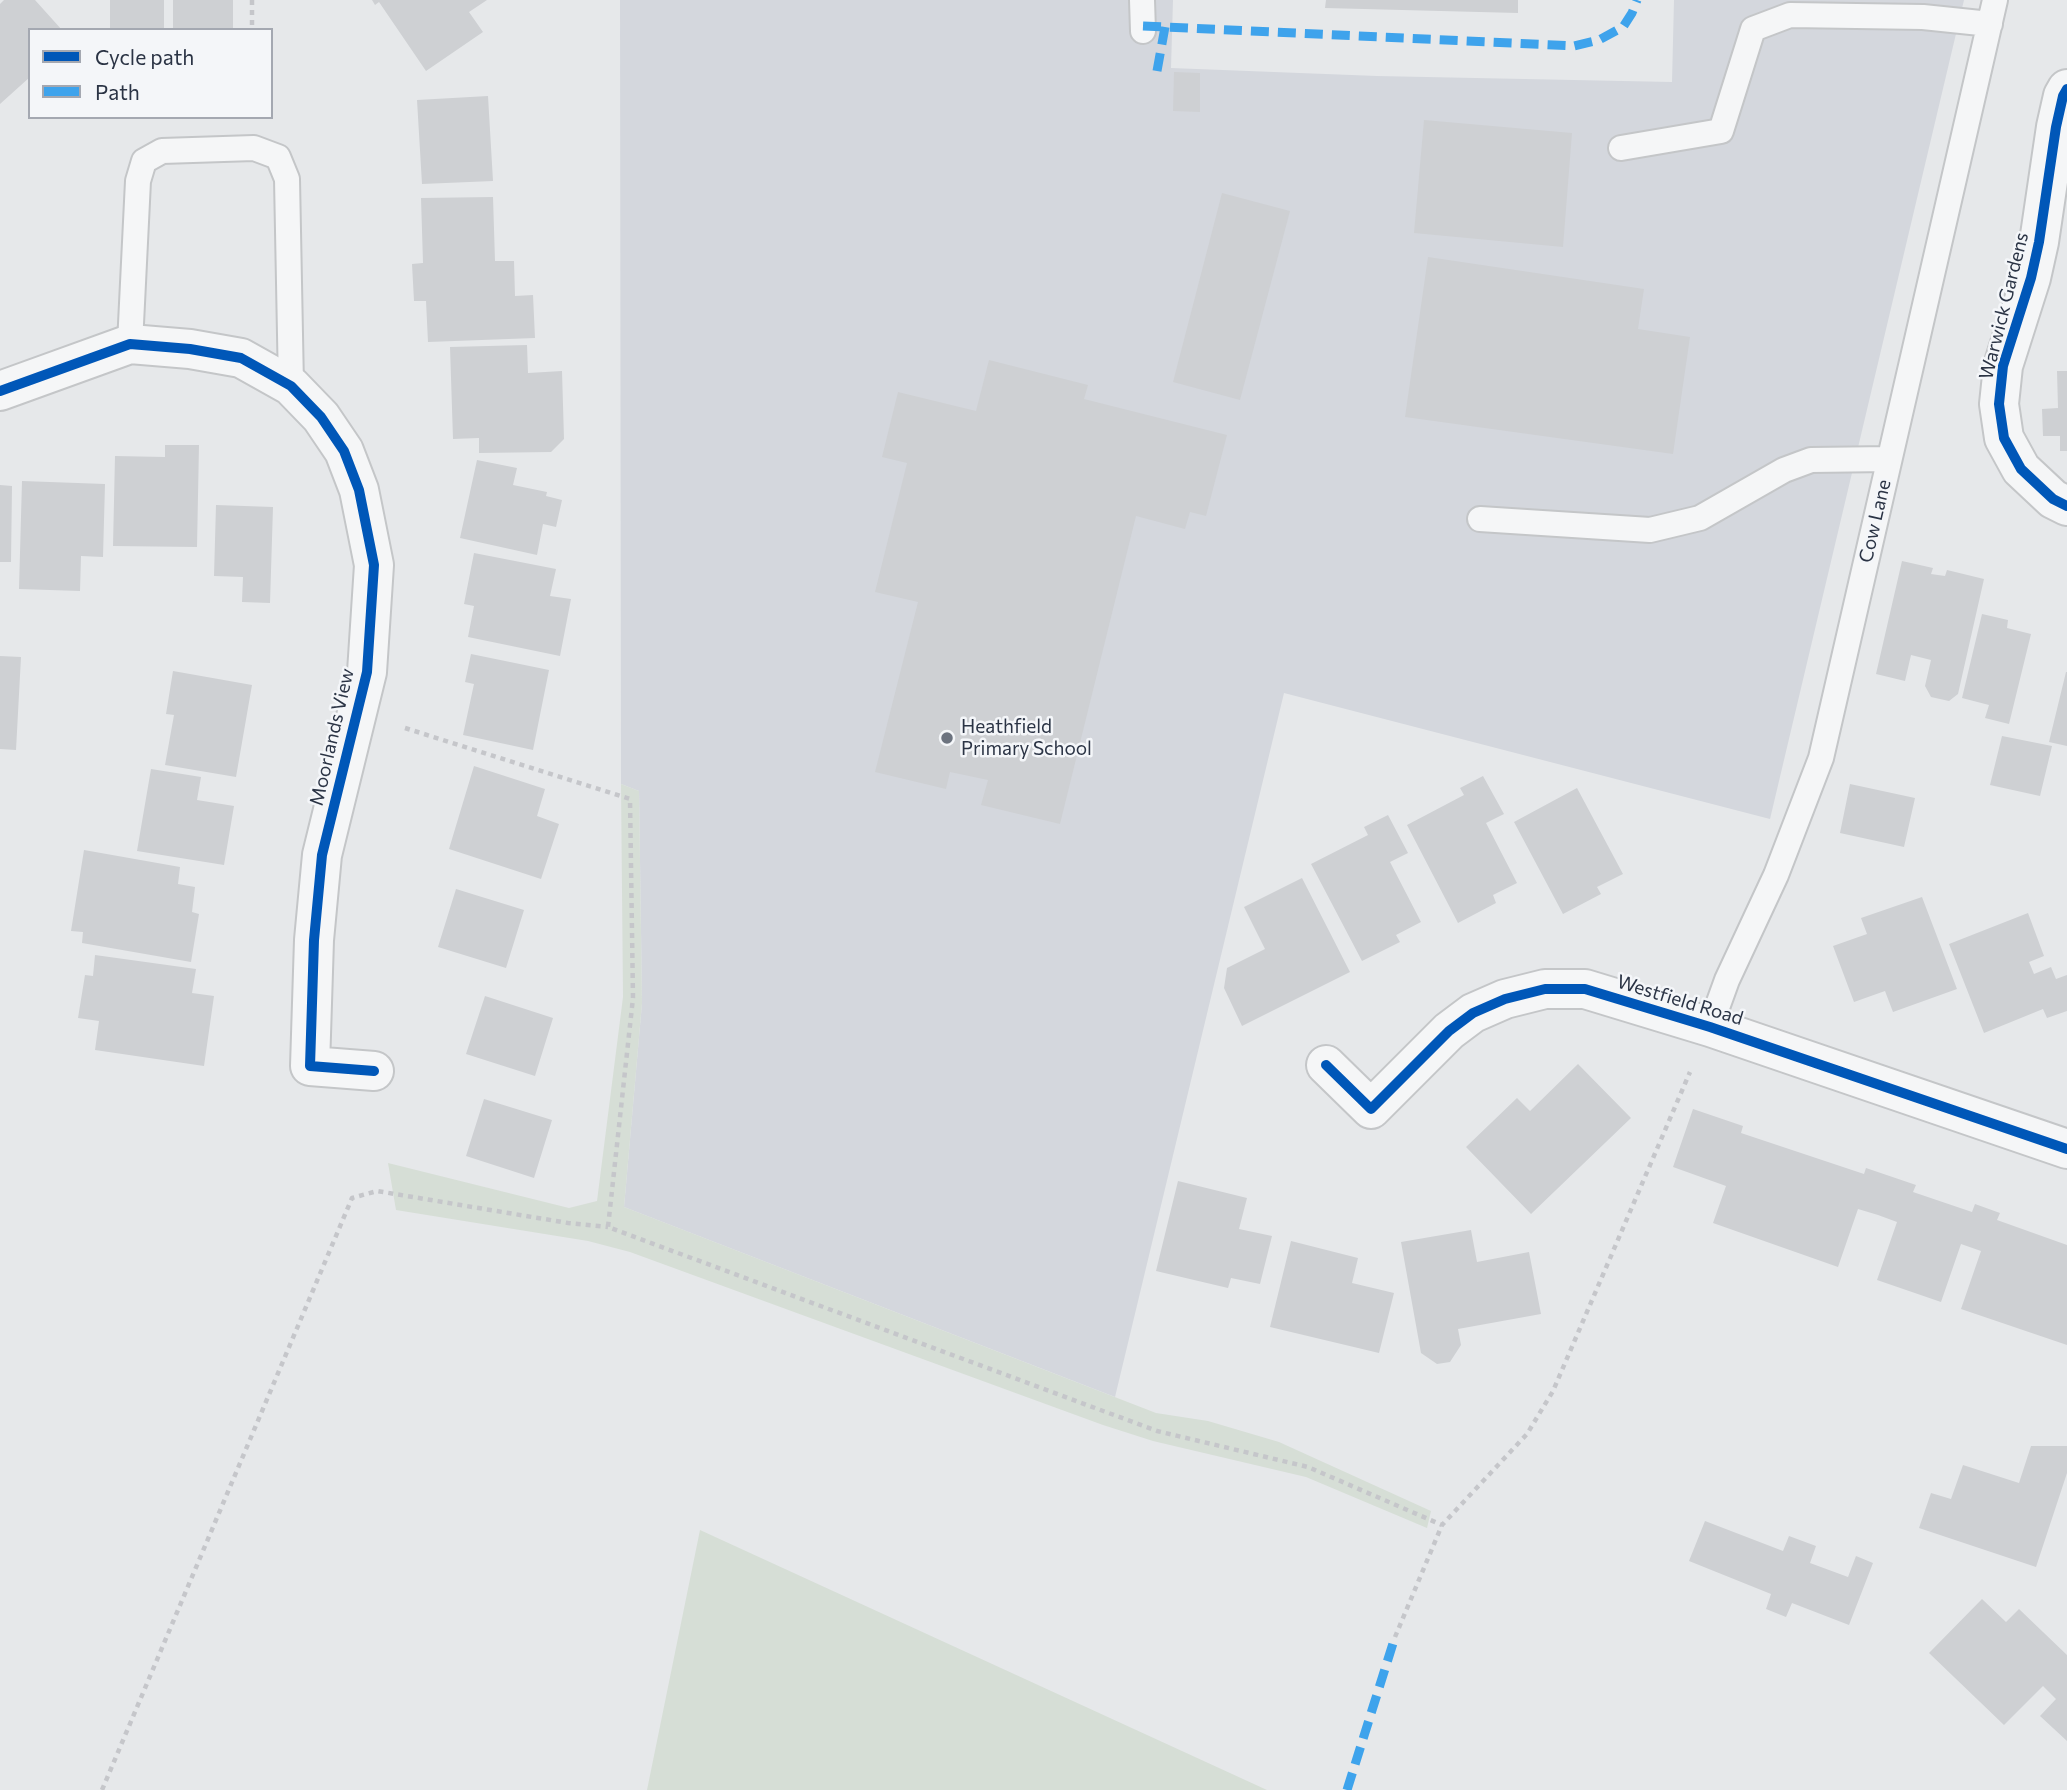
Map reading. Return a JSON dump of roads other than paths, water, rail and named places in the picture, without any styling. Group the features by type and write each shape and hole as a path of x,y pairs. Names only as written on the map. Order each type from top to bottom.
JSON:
{"street":[{"name":"Warwick Gardens","path":"2067,89 2056,127 2039,242 2031,278 2003,366 1999,404 2004,438 2021,469 2053,499 2067,506"},
{"name":"Moorlands View","path":"0,391 130,344 190,349 241,358 291,386 321,417 344,451 359,490 374,565 367,672 322,855 314,940 310,1066 374,1071"},
{"name":"Westfield Road","path":"1326,1065 1371,1109 1449,1031 1474,1013 1505,999 1545,989 1586,989 1710,1027 2067,1149"}],"lane":[{"path":"1142,0 1143,32"},
{"path":"1620,149 1721,131 1753,29 1790,15 1923,17 1992,12"},
{"name":"Cow Lane","path":"1710,1027 1727,980 1776,875 1821,758 1992,12"},
{"path":"130,344 138,181 144,161 162,151 254,148 278,157 287,179 291,386"},
{"path":"1480,519 1650,530 1700,518 1784,470 1811,460 1889,459"}],"place":[{"name":"Heathfield Primary School","path":"947,738"}]}
